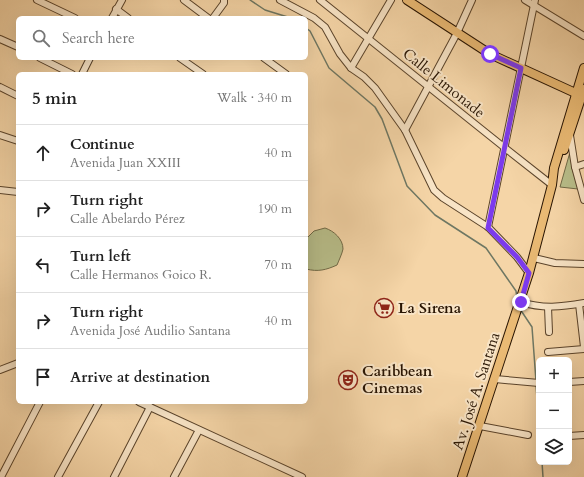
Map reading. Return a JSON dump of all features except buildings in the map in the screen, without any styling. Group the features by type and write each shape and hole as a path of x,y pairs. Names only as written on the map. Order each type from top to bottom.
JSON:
{"main road":[{"path":"407,0 490,54 581,93"},
{"path":"552,185 570,134 581,93 584,68"},
{"path":"552,185 554,168 581,93"},
{"name":"Av. José A. Santana","path":"462,477 534,258 552,185"}],"street":[{"path":"37,0 71,16"},
{"path":"113,16 122,0"},
{"path":"184,0 205,16"},
{"path":"214,16 224,3 224,0"},
{"path":"280,0 314,18 325,27 340,54 351,68 364,77 375,88 405,130 434,190 443,198 488,228 517,257 529,273"},
{"name":"Calle Limonade","path":"320,0 552,185"},
{"path":"351,68 391,0"},
{"path":"405,130 457,33 472,0"},
{"path":"526,0 534,3 584,36"},
{"path":"488,228 534,3"},
{"path":"116,9 125,16"},
{"path":"0,39 16,46"},
{"path":"44,60 68,72"},
{"path":"83,72 89,60"},
{"path":"183,60 200,72"},
{"path":"267,60 283,72"},
{"path":"0,87 16,95"},
{"path":"570,134 575,167 584,200"},
{"path":"0,135 16,140"},
{"path":"575,167 584,164"},
{"path":"0,190 16,192"},
{"path":"534,258 555,263 584,264"},
{"path":"520,303 548,307 581,304 584,348 548,352"},
{"path":"548,307 549,332"},
{"path":"0,370 16,364"},
{"path":"495,379 536,383"},
{"path":"572,382 584,381"},
{"path":"1,477 39,404"},
{"path":"58,477 98,404"},
{"path":"144,404 302,477"},
{"path":"114,477 150,407"},
{"path":"480,426 528,435"},
{"path":"174,477 199,430"},
{"path":"572,436 584,435"}],"green space":[{"path":"570,152 572,168 578,189 560,187"},
{"path":"325,228 332,231 340,239 343,245 343,251 337,265 322,270 308,269 308,237 314,231"}],"waterway":[{"path":"250,0 265,10 284,16"},
{"path":"308,30 329,68 375,107 382,119 407,186 435,215 486,248 516,291 517,298"},
{"path":"520,309 532,327 536,381"},
{"path":"542,465 543,477"}],"place":[{"name":"La Sirena","path":"384,308"},
{"name":"Caribbean Cinemas","path":"348,380"}],"route":[{"path":"490,54 521,68 488,228 517,257 529,273 521,302"}]}
